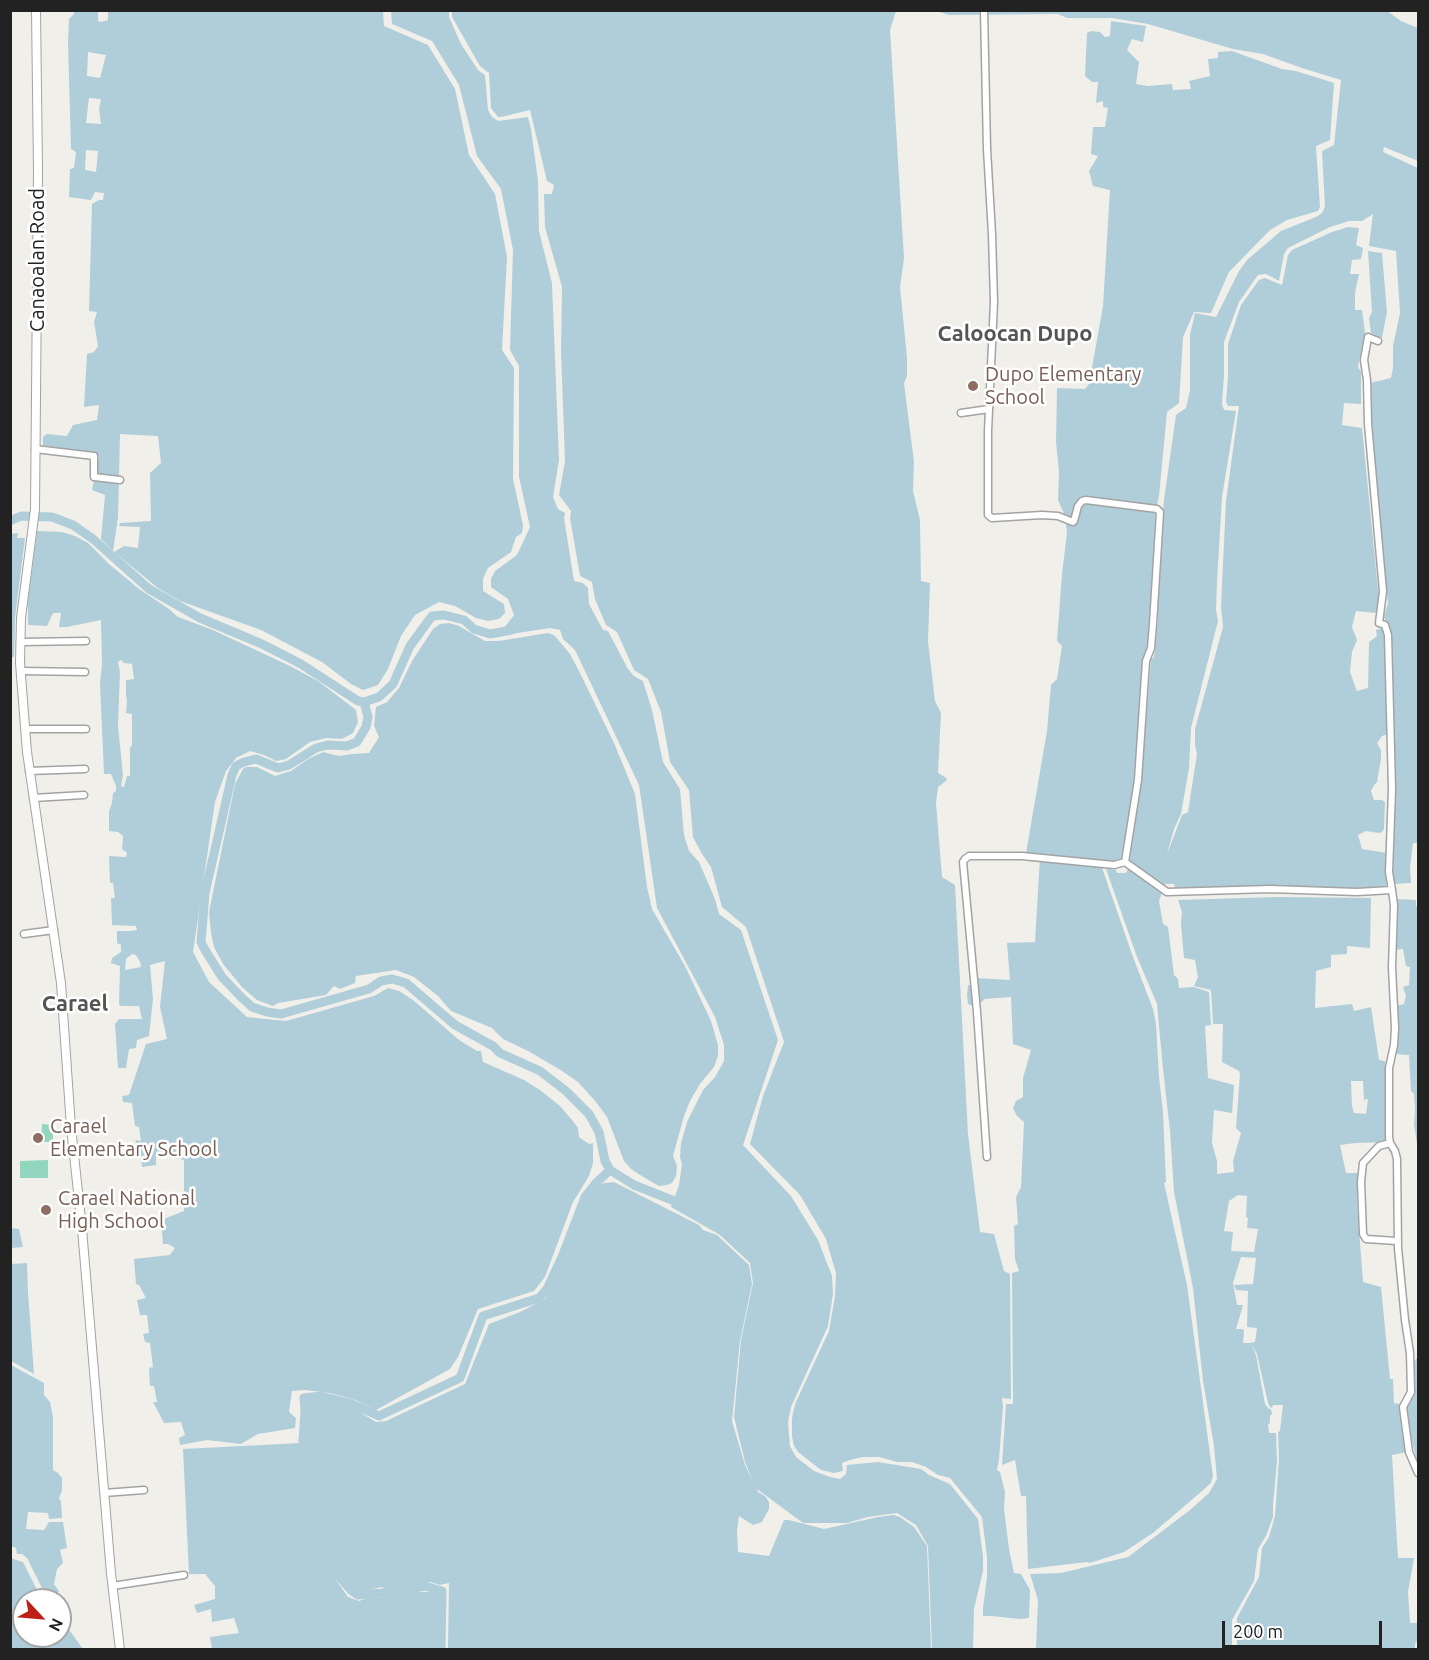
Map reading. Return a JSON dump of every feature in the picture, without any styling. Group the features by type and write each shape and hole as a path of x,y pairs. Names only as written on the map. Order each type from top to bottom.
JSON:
{"street":[{"name":"Canaoalan Road","path":"36,10 38,170 35,509 21,618 21,671 33,798 61,983 71,1127 82,1229 112,1586 120,1650"},
{"path":"984,13 994,302 989,410 988,515 990,518 1061,516 1073,522 1078,506 1086,500 1157,509 1160,512 1154,624 1151,648 1146,661 1138,780 1127,864"},
{"path":"1378,341 1368,337 1364,360 1383,591 1379,623 1385,625 1388,635 1392,799 1389,872 1394,905 1392,967 1395,1028 1389,1068 1388,1105 1390,1143 1398,1159 1397,1241 1411,1378 1410,1394 1403,1407 1409,1452 1419,1473"},
{"path":"961,413 989,410"},
{"path":"36,449 94,456 94,477 120,480"},
{"path":"20,642 86,641"},
{"path":"21,671 85,672"},
{"path":"25,729 86,729"},
{"path":"30,771 84,768"},
{"path":"33,798 84,795"},
{"path":"987,1157 964,859 969,856 1022,856 1114,865 1127,864 1164,891 1270,889 1356,892 1392,890"},
{"path":"24,933 54,930"},
{"path":"1390,1143 1379,1146 1363,1163 1361,1182 1363,1234 1366,1239 1397,1241"},
{"path":"104,1493 144,1490"},
{"path":"112,1586 184,1575"}],"green space":[{"path":"42,1124 53,1125 53,1142 41,1142"},
{"path":"48,1160 48,1178 20,1178 20,1161"}],"water":[{"path":"108,10 383,11 384,26 428,45 455,89 469,155 495,194 507,257 502,350 514,368 513,479 523,525 522,533 516,537 511,552 488,568 483,579 483,591 504,604 505,613 499,619 488,621 476,618 455,606 439,602 415,615 401,636 388,669 378,685 363,690 351,684 322,662 261,630 180,601 158,588 114,552 124,546 138,548 140,527 119,526 120,523 151,521 150,473 161,463 158,436 120,434 118,518 113,551 101,539 105,495 92,490 99,456 43,448 43,437 47,434 67,436 73,425 97,420 99,405 84,407 87,354 94,352 98,346 94,322 97,312 89,311 92,204 103,200 104,193 95,192 91,200 69,197 70,169 74,168 76,152 71,149 68,42 69,19 74,11 98,11 98,21 108,20","holes":["88,52 106,55 100,78 87,76","89,98 101,99 99,109 101,124 86,123","86,150 98,151 96,172 85,170"]},
{"path":"1386,10 1401,21 1418,28 1418,161 1384,147 1383,152 1418,168 1418,843 1413,843 1411,883 1393,884 1395,732 1390,678 1391,634 1384,617 1388,603 1370,422 1370,383 1391,378 1393,346 1400,313 1396,251 1369,246 1373,214 1362,221 1349,221 1330,227 1288,248 1284,254 1279,281 1266,274 1258,275 1239,302 1224,342 1222,404 1224,410 1236,411 1222,497 1216,610 1218,621 1191,728 1189,768 1181,814 1167,854 1182,815 1188,812 1197,754 1195,729 1223,627 1221,606 1226,501 1239,406 1228,406 1226,402 1228,344 1241,305 1259,280 1265,278 1282,285 1288,255 1292,250 1332,232 1348,227 1359,228 1356,245 1363,248 1361,259 1352,260 1350,274 1359,274 1355,293 1355,310 1362,310 1365,333 1358,367 1361,372 1361,404 1344,403 1342,425 1362,428 1379,600 1376,613 1356,611 1352,627 1357,640 1352,652 1350,672 1357,691 1368,688 1369,642 1377,636 1376,630 1382,628 1386,637 1388,734 1382,736 1377,743 1381,750 1381,759 1377,782 1371,791 1374,800 1385,802 1384,829 1379,833 1366,831 1358,835 1362,849 1387,853 1386,890 1177,894 1174,884 1165,884 1159,901 1163,924 1168,927 1174,975 1178,979 1179,988 1194,987 1209,992 1211,1025 1205,1026 1208,1078 1234,1085 1232,1113 1214,1110 1212,1143 1217,1161 1217,1174 1234,1172 1233,1161 1241,1133 1236,1128 1240,1074 1239,1071 1222,1062 1223,1024 1213,1024 1211,990 1194,986 1198,977 1195,960 1184,958 1182,912 1178,900 1277,897 1371,898 1370,948 1347,946 1347,954 1331,955 1331,967 1316,971 1315,1008 1352,1004 1354,1011 1371,1007 1379,1060 1385,1061 1387,1142 1340,1145 1346,1173 1358,1173 1357,1204 1363,1282 1381,1287 1390,1379 1393,1379 1394,1403 1400,1404 1401,1408 1407,1452 1392,1455 1398,1558 1414,1558 1408,1592 1410,1623 1418,1623 1418,1639 1415,1649 1237,1649 1237,1618 1259,1577 1262,1548 1269,1537 1275,1516 1279,1459 1278,1432 1283,1405 1270,1407 1257,1354 1252,1345 1265,1404 1271,1409 1269,1433 1276,1433 1277,1461 1273,1517 1258,1549 1254,1581 1232,1620 1232,1649 1036,1649 1038,1600 1030,1574 1061,1573 1128,1557 1190,1510 1209,1493 1217,1479 1193,1288 1174,1192 1157,1004 1137,957 1106,869 1126,873 1130,865 1131,842 1141,781 1151,660 1154,657 1158,620 1158,582 1164,500 1176,415 1186,408 1190,390 1190,335 1195,313 1216,317 1247,260 1281,231 1322,213 1325,207 1322,151 1334,145 1341,80 1263,54 1233,49 1148,24 1112,18 1067,18 1058,14 949,15 936,11","holes":["1351,1081 1363,1081 1364,1100 1368,1099 1366,1114 1354,1113","1238,1195 1247,1196 1247,1228 1258,1229 1254,1252 1231,1251 1233,1232 1224,1231 1229,1201","1241,1257 1256,1258 1253,1284 1234,1285 1236,1290 1248,1291 1247,1327 1257,1328 1255,1342 1243,1343 1244,1330 1236,1329 1243,1305 1237,1305 1233,1283"]},
{"path":"391,11 449,11 449,17 461,44 478,70 485,75 488,110 492,117 498,121 528,117 538,181 539,231 552,283 559,460 553,497 558,509 565,513 574,581 583,583 588,588 589,604 603,630 608,631 628,669 643,681 663,762 680,789 684,835 689,851 699,862 719,914 741,930 778,1040 743,1145 791,1196 818,1240 832,1276 833,1294 828,1326 791,1407 788,1422 790,1446 796,1457 814,1471 830,1477 840,1479 846,1474 847,1465 878,1462 921,1469 950,1484 978,1519 983,1571 974,1609 973,1649 932,1649 928,1546 916,1525 897,1513 847,1523 803,1523 757,1489 769,1502 769,1509 762,1522 753,1525 739,1516 738,1552 769,1556 784,1520 824,1529 878,1517 893,1515 900,1517 914,1527 927,1546 931,1649 448,1649 449,1583 440,1585 430,1582 357,1591 350,1587 322,1552 313,1533 303,1489 309,1400 318,1398 348,1405 376,1422 386,1421 465,1384 489,1324 545,1299 566,1254 585,1201 596,1187 604,1183 614,1182 699,1225 703,1230 717,1235 749,1265 752,1284 740,1341 732,1421 745,1465 753,1481 745,1462 734,1417 741,1340 753,1283 750,1263 720,1235 671,1207 679,1185 682,1164 681,1143 687,1122 703,1090 715,1077 724,1061 724,1045 715,1017 657,908 639,785 575,650 563,639 560,630 550,628 498,636 514,615 508,599 491,587 491,579 495,571 517,555 530,527 519,477 519,366 510,350 513,250 501,189 477,156 459,85 432,41 392,24"},
{"path":"452,11 896,11 890,30 904,258 900,287 907,358 907,376 904,383 914,462 913,491 920,520 921,581 930,583 928,641 935,701 941,713 938,773 947,780 938,787 936,803 942,877 955,885 968,1134 980,1232 994,1234 1004,1271 1010,1274 1011,1399 1002,1398 997,1470 1000,1472 1005,1492 1004,1509 1014,1573 1021,1574 1030,1590 1029,1618 983,1616 987,1557 982,1517 950,1478 938,1475 912,1462 897,1462 879,1457 850,1460 842,1463 843,1471 834,1473 821,1470 798,1452 794,1446 793,1412 829,1331 836,1273 826,1239 800,1195 750,1144 763,1096 784,1042 746,927 722,907 711,867 693,837 689,790 670,762 661,712 648,679 634,670 617,632 606,625 595,599 592,582 580,576 570,518 571,511 559,495 565,461 561,352 562,287 545,227 544,194 552,194 554,185 547,181 530,110 498,117 491,108 489,73 480,66 452,17"},
{"path":"1111,21 1146,26 1143,42 1132,39 1127,50 1139,62 1136,84 1148,86 1172,84 1173,90 1191,89 1189,81 1210,76 1208,59 1218,58 1218,52 1232,51 1282,69 1334,83 1330,140 1316,146 1320,207 1318,211 1287,220 1270,230 1229,272 1211,313 1194,312 1183,337 1179,403 1167,412 1159,496 1155,514 1150,649 1143,660 1137,764 1131,803 1120,862 1100,862 1153,1009 1156,1024 1163,1112 1166,1182 1164,1183 1187,1285 1213,1476 1211,1483 1153,1533 1124,1552 1090,1563 1028,1569 1026,1496 1021,1496 1015,1460 1002,1465 1006,1404 1013,1404 1012,1273 1019,1271 1015,1259 1014,1226 1018,1224 1016,1197 1021,1187 1024,1122 1013,1108 1016,1101 1023,1097 1023,1078 1031,1050 1013,1044 1011,997 985,999 973,1006 968,1004 967,996 968,985 976,985 975,978 1010,980 1007,943 1035,942 1040,857 1026,853 1047,731 1051,685 1057,679 1062,646 1057,641 1067,533 1065,516 1058,500 1057,388 1085,389 1089,384 1103,306 1110,190 1093,186 1089,171 1098,156 1091,154 1093,127 1105,127 1108,108 1103,107 1103,101 1096,103 1098,82 1092,82 1085,76 1087,33 1100,32 1105,37 1110,36"},
{"path":"1368,251 1382,253 1387,312 1382,338 1371,333"},
{"path":"37,531 62,532 75,536 88,543 139,589 178,617 213,630 288,665 318,681 356,710 358,722 353,733 342,739 326,738 310,742 286,759 276,761 250,751 236,758 226,771 215,802 193,952 209,982 247,1017 286,1021 374,996 388,988 399,991 413,1000 459,1040 481,1051 483,1062 524,1080 540,1090 560,1106 572,1120 578,1128 579,1137 589,1144 593,1143 593,1163 589,1176 573,1202 545,1277 534,1291 478,1309 458,1357 450,1369 376,1410 355,1400 330,1393 292,1391 289,1412 296,1418 295,1428 258,1434 241,1444 207,1440 180,1445 179,1438 185,1435 181,1422 164,1423 153,1402 157,1402 154,1386 150,1386 149,1368 153,1367 150,1343 145,1342 143,1334 149,1333 147,1315 140,1315 137,1300 146,1298 139,1285 136,1284 134,1259 170,1255 175,1248 163,1244 161,1220 184,1211 184,1160 156,1153 156,1165 142,1167 135,1140 141,1141 139,1127 135,1126 132,1103 123,1102 122,1096 129,1095 146,1044 167,1039 160,1007 165,961 150,965 153,999 149,1036 137,1040 136,1048 129,1049 126,1068 118,1068 115,1024 119,1019 142,1019 139,1006 119,1004 120,966 111,963 112,958 121,952 121,945 117,943 117,931 137,930 136,926 112,925 111,898 115,898 113,883 110,883 109,856 126,857 127,853 122,849 123,836 118,832 109,831 109,811 116,786 111,774 104,774 100,684 101,620 59,627 61,613 53,613 47,626 28,625 28,601","holes":["121,660 132,664 134,679 126,680 126,713 132,714 132,745 130,748 130,776 127,776 124,787 121,786 123,775 118,726 120,672 118,662","132,954 136,955 141,967 125,970 126,959"]},
{"path":"18,533 17,538 25,538 15,618 14,657 11,657 11,534"},
{"path":"449,623 485,641 548,633 554,635 570,654 579,671 614,743 635,794 652,909 685,966 711,1021 718,1045 718,1056 714,1067 700,1084 684,1116 673,1156 677,1166 676,1176 672,1183 667,1185 659,1186 631,1169 624,1161 607,1117 578,1082 530,1052 503,1039 492,1028 451,1011 438,996 414,977 396,970 356,976 355,983 340,989 334,986 326,995 278,1003 273,1006 257,1000 242,987 223,964 214,947 209,912 235,784 243,769 257,767 275,776 291,771 323,752 339,756 369,753 379,737 374,726 376,707 387,702 399,688 412,661 433,629 440,624"},
{"path":"1395,899 1416,900 1416,906 1418,906 1418,1149 1409,1055 1395,1054 1395,1006 1404,1004 1406,996 1403,987 1409,985 1410,967 1406,966 1403,949 1395,950"},
{"path":"11,1228 19,1229 23,1247 11,1248"},
{"path":"27,1263 34,1374 11,1361 11,1264"},
{"path":"1418,1357 1418,1465 1405,1410 1411,1399 1413,1363"},
{"path":"11,1365 44,1383 44,1395 50,1402 53,1417 53,1470 62,1478 62,1491 59,1498 62,1518 49,1519 48,1513 28,1512 26,1529 44,1530 49,1522 63,1522 67,1548 60,1550 63,1563 57,1569 54,1584 57,1588 42,1588 27,1558 22,1554 17,1554 16,1548 11,1546"},
{"path":"301,1443 297,1487 317,1553 348,1597 359,1601 371,1597 378,1598 411,1592 434,1592 439,1595 439,1649 212,1649 210,1637 239,1633 234,1618 212,1622 211,1609 197,1613 194,1605 215,1599 215,1586 205,1574 189,1574 183,1449"},
{"path":"10,1558 23,1562 36,1588 12,1588 12,1648 72,1648 72,1634 83,1649 11,1649"}],"waterway":[{"path":"10,521 21,516 52,517 73,525 93,539 149,589 200,618 262,644 301,664 358,701 364,702 379,697 393,684 410,646 432,616 444,615 464,620 474,629 490,634 512,630"},
{"path":"364,702 368,717 366,727 357,742 347,746 328,745 316,748 289,765 278,768 256,759 236,766 205,893 201,942 222,977 252,1007 281,1014 369,989 381,981 392,979 406,983 455,1025 493,1046 500,1053 540,1071 566,1091 589,1114 599,1132 605,1161 610,1170 634,1185 682,1204"},
{"path":"441,1650 442,1591 425,1586 395,1592 358,1595 323,1558 311,1535 300,1484 304,1398 321,1396 352,1404 379,1416 460,1378 483,1316 539,1298 547,1289 585,1197 610,1170"}],"place":[{"name":"Dupo Elementary School","path":"973,386"},
{"name":"Carael Elementary School","path":"38,1138"},
{"name":"Carael National High School","path":"46,1210"}],"district":[{"name":"Caloocan Dupo","path":"1015,334"},
{"name":"Carael","path":"75,1004"}]}
